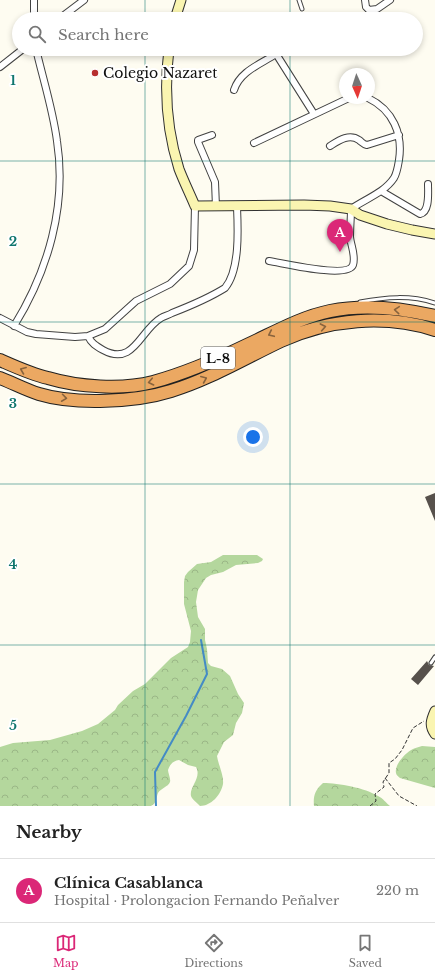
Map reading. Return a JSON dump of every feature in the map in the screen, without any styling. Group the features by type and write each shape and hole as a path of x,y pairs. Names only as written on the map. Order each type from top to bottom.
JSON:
{"highway":[{"name":"L-8","path":"0,360 49,379 74,384 128,386 152,382 201,366 308,317 330,311 355,308 380,308 414,311 435,316"},
{"name":"L-8","path":"0,378 40,394 61,398 88,401 129,399 170,392 204,379 283,340 318,328 370,320 393,321 435,330"}],"main road":[{"path":"177,12 181,0"},
{"path":"169,56 167,88 171,135 180,169 195,206 237,207 304,205 351,209 360,215 387,224 435,234"},
{"path":"435,711 430,721 432,730 435,734"}],"street":[{"path":"34,0 34,12"},
{"path":"68,12 84,0"},
{"path":"365,0 366,7 369,10 377,9 390,0"},
{"path":"0,67 13,56"},
{"path":"14,326 29,300 51,246 60,180 57,140 38,56"},
{"path":"234,90 242,75 269,56"},
{"path":"278,56 314,114"},
{"path":"269,261 324,270 347,270 352,268 354,256 350,238 351,209 364,200 381,192 394,178 397,171 399,158 399,135 396,127 390,114 375,102"},
{"path":"254,143 339,103"},
{"path":"212,135 198,140 198,142 215,182 216,207"},
{"path":"330,146 349,137 355,138 367,145 399,135"},
{"path":"381,192 420,214 426,210 428,184"},
{"path":"0,318 14,326 36,334 76,337 88,336 105,328 136,301 170,284 189,266 194,250 195,206"},
{"path":"88,336 90,341 106,352 125,354 132,350 151,326 161,318 225,288 229,284 231,278 238,248 237,207"}],"lane":[{"path":"299,0 302,9"},
{"path":"357,303 389,297 422,299 435,303"},
{"path":"330,311 351,304"},
{"path":"431,663 435,657"}],"path":[{"path":"370,806 376,801 375,794 384,787 383,782 389,773 389,763 395,759 402,750 413,728 426,719 430,721"},
{"path":"385,778 399,796 417,806"}],"green space":[{"path":"223,555 257,555 263,559 258,563 236,565 223,572 211,575 206,578 198,590 196,602 198,617 205,629 208,663 211,666 222,669 230,676 244,703 242,713 236,723 233,735 224,742 217,756 223,777 222,788 218,796 212,802 204,806 200,806 193,800 191,793 197,779 196,767 179,760 173,762 170,766 168,770 170,782 159,791 155,802 151,806 0,806 0,747 13,743 50,740 82,731 98,724 115,710 118,705 133,691 145,684 171,658 188,647 191,631 184,604 185,576 197,564 211,562"},
{"path":"422,746 435,747 435,788 400,778 396,774 397,766 404,756 413,749"},
{"path":"323,783 359,788 380,797 390,806 314,806 315,793"}],"building":[{"path":"435,493 435,521 425,497"},
{"path":"427,661 429,665 434,666 418,685 411,679"}],"waterway":[{"path":"156,806 155,772 207,674 201,640"}],"place":[{"name":"Colegio Nazaret","path":"95,73"},
{"name":"Clínica Casablanca","path":"340,252"}]}
